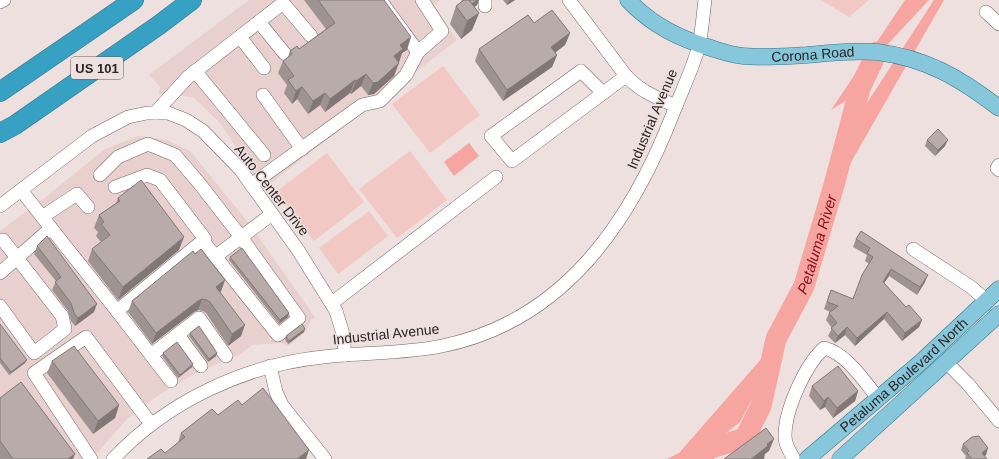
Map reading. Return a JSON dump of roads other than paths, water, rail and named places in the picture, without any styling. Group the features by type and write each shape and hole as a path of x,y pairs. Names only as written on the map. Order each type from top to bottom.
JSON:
{"highway":[{"name":"US 101","path":"0,92 134,0"},
{"name":"US 101","path":"0,133 15,125 152,30 192,0"}],"main road":[{"name":"Corona Road","path":"628,0 645,16 662,28 699,45 736,55 755,57 806,55 852,50 903,57 926,63 956,78 999,108"},
{"name":"Petaluma Boulevard North","path":"807,459 921,362 999,289"},
{"name":"Petaluma Boulevard North","path":"840,459 999,314"}],"street":[{"path":"0,2 4,0"},
{"path":"380,0 418,52"},
{"path":"251,185 362,105 380,101 406,75 418,52 442,31 422,0"},
{"path":"569,0 635,86 676,106"},
{"name":"Industrial Avenue","path":"113,459 151,424 174,409 221,384 270,366 317,357 415,350 461,341 483,334 509,322 534,308 559,289 583,266 606,239 626,212 644,180 661,145 699,45 705,0"},
{"path":"155,113 195,71 286,2 311,36"},
{"path":"986,12 999,24"},
{"path":"259,22 285,54"},
{"path":"240,37 264,68"},
{"path":"195,71 264,155"},
{"path":"603,93 581,71 491,136 512,161 626,76"},
{"path":"263,95 302,149"},
{"name":"Auto Center Drive","path":"0,206 92,136 128,117 147,112 168,113 186,120 203,131 240,169 298,250 332,303 343,334 345,355"},
{"path":"100,175 118,157 148,144 175,155 200,183 299,318 278,335 203,241 205,240 160,180 146,175 115,187"},
{"path":"999,165 997,168 999,170"},
{"path":"332,303 496,177"},
{"path":"21,190 171,382"},
{"path":"42,217 77,194 88,207"},
{"path":"216,256 272,214"},
{"path":"0,274 51,228"},
{"path":"0,306 34,353 66,329 62,316 3,240"},
{"path":"117,311 203,241"},
{"path":"913,249 971,287 987,301"},
{"path":"151,355 199,318 226,356"},
{"path":"178,335 201,366"},
{"path":"91,459 34,373 86,337 151,424"},
{"path":"794,459 788,451 785,438 786,422 799,384 816,355 824,348 830,349 839,355 855,370 878,398"},
{"path":"946,362 968,384 999,420"},
{"path":"270,366 276,392 282,405 324,459"}],"water":[{"path":"905,0 929,0 888,44 850,98 831,110"},
{"path":"934,0 944,0 831,197 788,332 740,422 693,459 667,459 679,453 769,350 802,272 841,143"},
{"path":"469,143 479,156 454,176 444,162"}],"waterway":[{"name":"Petaluma River","path":"695,459 711,448 745,438 761,406 776,339 804,286 834,185 860,88 877,52"}]}
